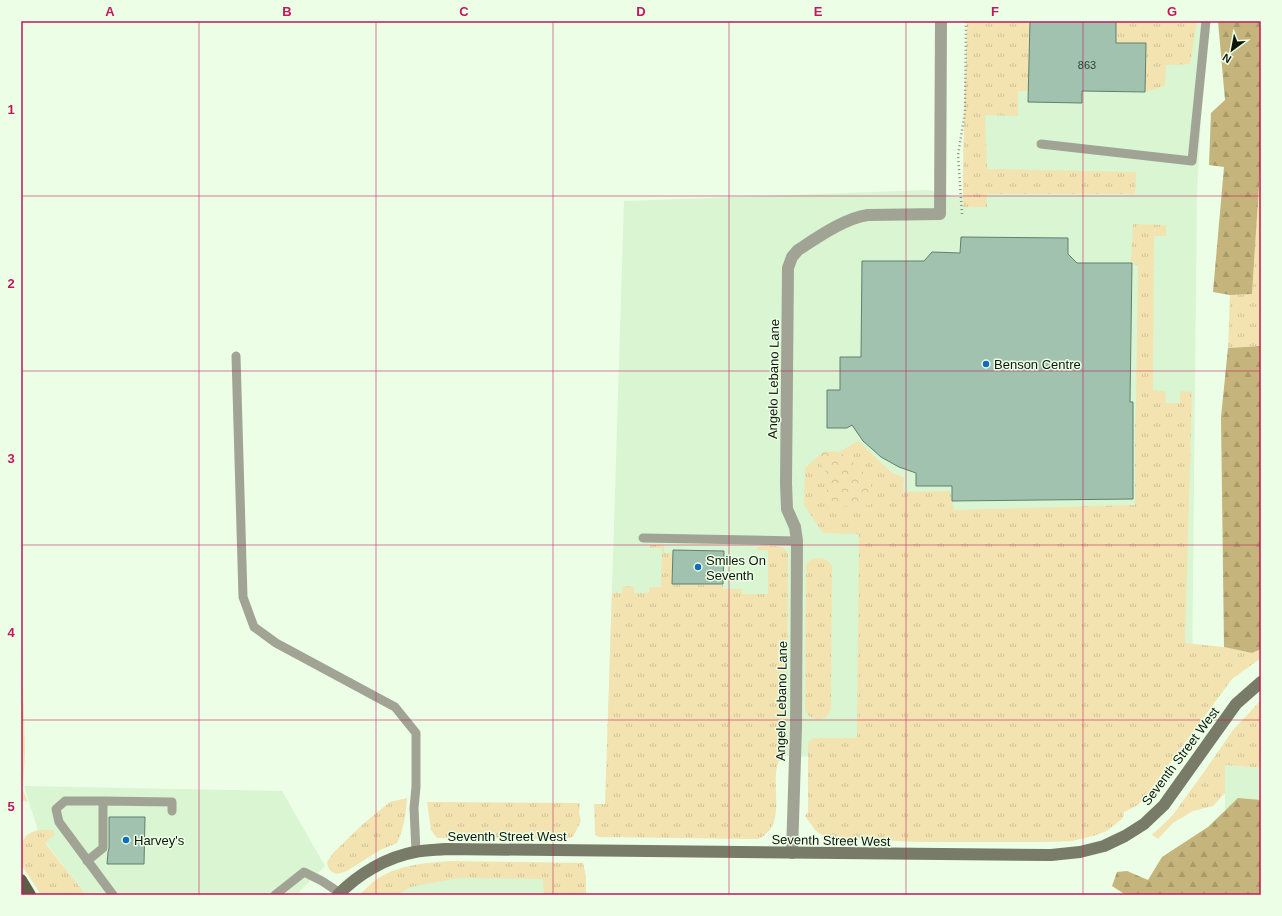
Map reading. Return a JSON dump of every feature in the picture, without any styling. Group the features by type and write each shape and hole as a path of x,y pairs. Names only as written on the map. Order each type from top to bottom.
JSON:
{"main road":[{"path":"21,880 30,895"}],"street":[{"name":"Angelo Lebano Lane","path":"792,854 796,727 797,541 795,527 787,509 786,489 788,268 792,257 798,250 858,216 940,214 941,21"},
{"name":"Seventh Street West","path":"339,894 360,876 398,856 416,852 446,849 792,854 1051,855 1080,852 1104,846 1125,836 1144,824 1164,805 1236,704 1261,682"}],"lane":[{"path":"1041,144 1192,161 1206,21"},
{"path":"236,356 243,597 254,627 276,643 395,707 416,733 416,787 414,808 416,852"},
{"path":"643,538 797,541"},
{"path":"113,895 59,822 56,809 65,801 103,801 172,802 172,810"},
{"path":"88,861 103,848 103,801"},
{"path":"275,895 304,872 322,881 339,894"}],"path":[{"path":"962,214 958,155 964,112 966,21"}],"shaded area":[{"path":"968,21 1206,21 1197,193 1192,680 871,758 607,752 624,201 928,190 963,198"},
{"path":"1225,765 1261,768 1261,895 1225,895"},
{"path":"24,786 282,791 325,866 296,895 86,895 45,842 38,830"},
{"path":"568,872 568,895 382,895 395,881"}],"green space":[{"path":"967,21 1030,21 1029,91 1018,91 1018,116 985,115 987,169 1136,172 1135,194 987,194 987,207 963,207"},
{"path":"1116,21 1197,21 1190,64 1166,65 1165,86 1145,92 1145,43 1116,43"},
{"path":"1218,21 1261,21 1261,155 1252,294 1230,295 1213,292 1224,167 1209,165 1211,113 1225,100"},
{"path":"1261,155 1261,346 1228,348 1230,295 1252,294"},
{"path":"1133,224 1166,225 1166,236 1154,236 1153,390 1165,391 1166,403 1180,403 1180,391 1192,392 1185,643 1224,647 1252,653 1261,649 1261,658 1232,679 1145,797 1138,805 1124,812 1123,818 1107,831 1072,841 1047,842 915,842 823,836 815,830 805,816 808,812 808,742 814,738 857,738 859,534 823,533 804,505 805,468 817,457 827,474 827,508 871,480 839,452 858,441 891,472 904,478 903,492 950,491 954,510 1135,505 1138,266 1131,262"},
{"path":"1261,346 1261,649 1252,653 1224,647 1221,417 1228,348"},
{"path":"825,451 841,453 846,456 871,480 870,505 827,508 827,474 817,457"},
{"path":"651,545 664,545 664,553 672,553 672,584 723,585 723,589 742,589 742,594 768,594 768,550 756,550 758,547 779,546 788,553 787,751 778,763 776,773 776,806 773,825 767,833 758,839 598,837 595,834 594,804 605,804 612,593 622,593 623,586 634,587 634,593 649,593 649,587 661,587 662,548 649,548"},
{"path":"818,558 826,560 832,566 831,708 826,716 815,719 811,718 805,711 806,566 810,560"},
{"path":"21,614 25,751 23,790 28,802 21,800"},
{"path":"1261,700 1261,768 1225,765 1225,793 1213,806 1193,811 1173,823 1158,839 1152,835 1172,816 1233,730"},
{"path":"407,798 404,821 397,843 380,850 347,871 337,874 330,870 327,862 334,852 363,824 390,802"},
{"path":"1238,798 1261,800 1261,895 1126,895 1112,886 1117,872 1127,871 1148,880 1162,857 1208,827"},
{"path":"427,802 580,803 579,813 581,821 573,837 565,839 437,838 431,830"},
{"path":"38,830 52,830 55,834 45,843 86,895 41,895 21,864 21,843 27,835"},
{"path":"450,861 583,863 586,876 586,895 544,895 543,879 459,878 410,887 397,895 359,895 382,876 400,868"}],"building":[{"path":"1030,21 1116,21 1116,43 1146,43 1145,92 1082,91 1082,103 1028,102"},
{"name":"Benson Centre","path":"961,237 1068,238 1068,254 1077,263 1132,263 1130,402 1133,402 1133,499 952,501 952,486 916,486 916,473 899,467 881,457 863,441 852,425 847,428 827,428 827,390 840,390 840,357 861,357 862,261 924,261 932,252 960,253"},
{"name":"Smiles On Seventh","path":"673,550 724,551 723,584 672,584"},
{"name":"Harvey's","path":"109,817 145,817 144,864 107,864 109,848"}],"place":[{"name":"Benson Centre","path":"986,364"},
{"name":"Smiles On Seventh","path":"698,567"},
{"name":"Harvey's","path":"126,840"}]}
